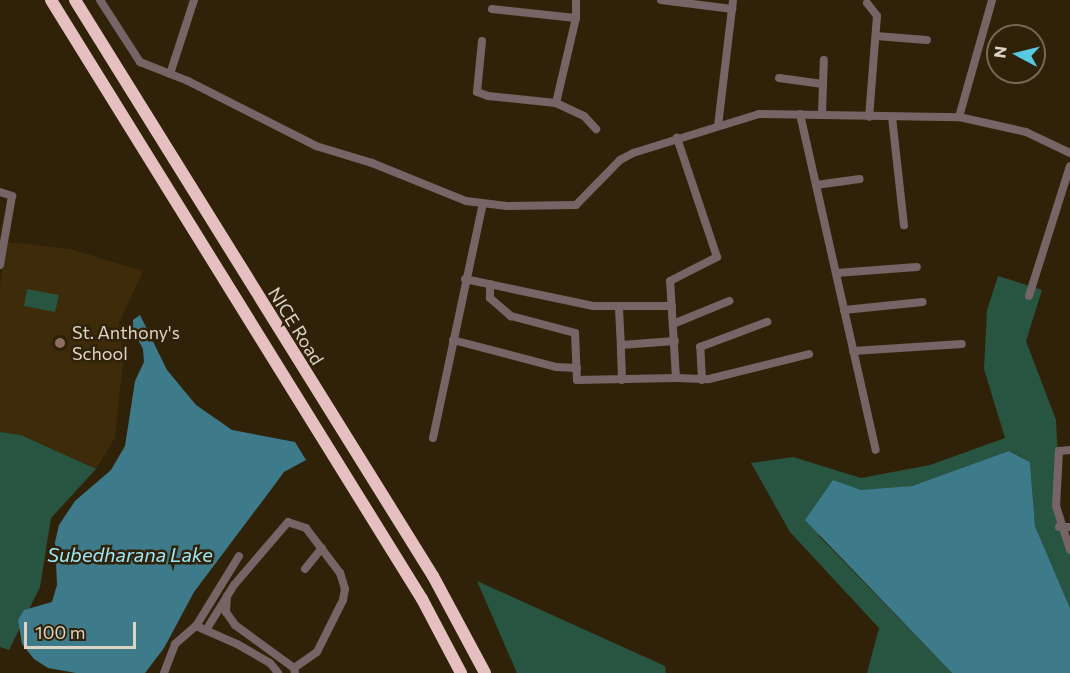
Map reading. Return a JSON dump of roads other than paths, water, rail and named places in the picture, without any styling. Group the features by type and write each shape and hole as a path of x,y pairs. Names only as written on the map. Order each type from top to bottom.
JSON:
{"highway":[{"name":"NICE Road","path":"51,0 422,599 461,673"},
{"name":"NICE Road","path":"75,0 432,576 485,673"}],"street":[{"path":"100,0 141,62 316,146 372,163 443,194 483,203 576,205 620,160 677,138 759,114 959,117 1026,132 1070,153"},
{"path":"170,74 194,0"},
{"path":"556,103 576,18 576,0"},
{"path":"661,0 732,9"},
{"path":"718,126 733,0"},
{"path":"959,117 992,0"},
{"path":"867,3 878,16 869,117"},
{"path":"492,9 576,18"},
{"path":"876,36 927,40"},
{"path":"482,40 477,92 488,96 556,103 584,116 596,129"},
{"path":"822,115 824,60"},
{"path":"779,78 823,84"},
{"path":"800,114 876,450"},
{"path":"892,117 904,225"},
{"path":"676,378 670,281 717,257 677,138"},
{"path":"1029,296 1070,166"},
{"path":"816,185 860,179"},
{"path":"0,192 12,196 0,265"},
{"path":"433,438 483,203"},
{"path":"836,273 917,267"},
{"path":"465,279 619,309 672,306"},
{"path":"490,284 490,298 511,316 575,333 577,380 676,378 702,380 809,354"},
{"path":"673,324 729,301"},
{"path":"844,310 923,302"},
{"path":"619,309 622,380"},
{"path":"702,380 700,347 767,322"},
{"path":"453,340 556,367 577,368"},
{"path":"621,345 675,341"},
{"path":"853,351 962,344"},
{"path":"1070,450 1062,449 1059,455 1056,506 1059,527 1070,550"},
{"path":"207,630 227,596 288,522 306,528 340,573 344,600 317,652 295,670 229,620 227,596"},
{"path":"1059,527 1070,527"},
{"path":"305,569 322,548"},
{"path":"164,673 175,644 196,626 239,556"},
{"path":"196,626 270,663 278,673"}],"water":[{"name":"Subedharana Lake","path":"140,315 167,370 196,405 232,430 295,442 306,460 284,472 194,592 164,648 145,673 76,673 48,668 34,659 22,644 18,620 24,610 52,602 57,585 55,542 59,525 75,501 111,470 125,446 135,381 144,362 143,349 133,330 133,320"},
{"path":"1009,451 1030,462 1035,526 1070,608 1070,673 952,673 805,520 833,480 861,490 912,486"}],"place":[{"name":"St. Anthony's School","path":"60,343"}]}
